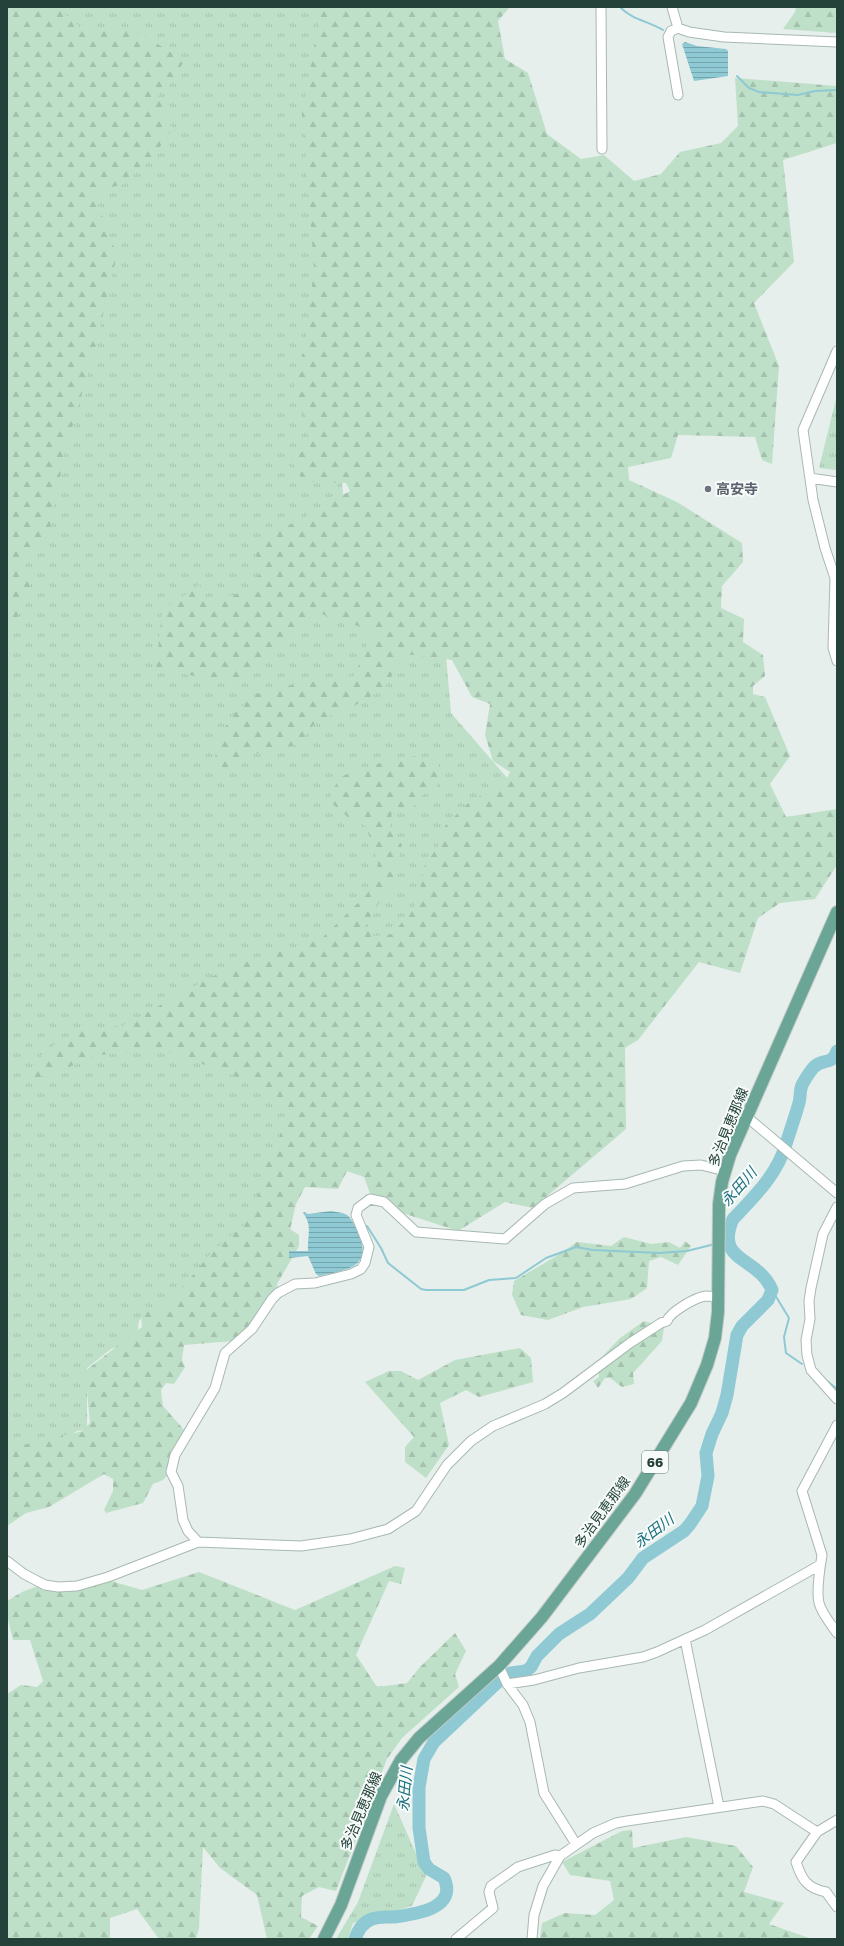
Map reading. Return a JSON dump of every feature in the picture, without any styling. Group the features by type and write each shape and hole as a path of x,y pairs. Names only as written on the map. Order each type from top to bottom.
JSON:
{"main road":[{"name":"多治見恵那線","path":"324,1939 341,1905 381,1796 401,1760 419,1738 499,1666 542,1617 635,1494 691,1403 708,1366 715,1338 719,1297 719,1204 725,1171 747,1117 837,912"}],"street":[{"path":"601,7 602,149"},
{"path":"672,7 678,28"},
{"path":"678,95 668,37 671,31 678,28 689,32 724,37 837,42"},
{"path":"837,351 803,430 813,500 825,548 835,578 833,648 837,661"},
{"path":"810,478 837,482"},
{"path":"747,1117 837,1193"},
{"path":"198,1542 188,1531 183,1520 178,1486 171,1472 172,1464 182,1442 215,1388 225,1353 238,1340 246,1335 272,1299 284,1289 296,1284 315,1283 352,1274 361,1269 365,1263 369,1246 356,1215 358,1208 370,1199 384,1202 416,1232 474,1238 506,1239 545,1204 573,1188 625,1184 683,1166 701,1165 725,1171"},
{"path":"837,1207 823,1234 811,1288 809,1301 810,1319 806,1340 807,1355 811,1370 837,1399"},
{"path":"7,1561 24,1574 45,1585 58,1587 77,1586 108,1577 198,1542 301,1546 350,1539 388,1529 416,1512 448,1465 471,1441 493,1426 545,1404 630,1343 661,1323 667,1321 668,1318 686,1304 705,1296 719,1297"},
{"path":"837,1425 802,1491 822,1555 820,1565 819,1603 837,1633"},
{"path":"507,1684 534,1680 579,1668 643,1657 718,1623 820,1565"},
{"path":"685,1639 719,1806"},
{"path":"499,1666 507,1684 523,1705 530,1722 544,1793 576,1844"},
{"path":"532,1939 534,1915 543,1886 560,1856 593,1833 616,1823 719,1806 768,1802 817,1832"},
{"path":"837,1820 817,1832 796,1862 802,1878 815,1889 826,1892 837,1907"},
{"path":"456,1939 493,1908 489,1892 491,1886 518,1867 555,1855 560,1856"}],"green space":[{"path":"7,7 57,7 80,27 114,28 143,35 185,61 158,96 172,129 157,151 124,184 93,192 117,255 94,353 65,451 47,543 22,564 31,587 7,640"},
{"path":"31,7 364,7 340,460 344,503 441,598 451,713 509,780 298,1191 282,1271 143,1316 139,1321 137,1335 120,1346 111,1349 87,1368 87,1430 77,1431 7,1477 7,519"},
{"path":"322,7 510,7 498,21 505,59 528,73 547,134 581,159 604,155 634,181 661,174 680,152 721,143 738,126 735,78 837,86 837,143 783,160 794,262 754,303 779,366 772,464 762,460 755,437 678,435 671,458 628,467 629,480 677,502 742,543 743,562 722,586 721,608 744,619 743,642 763,655 765,676 753,686 753,694 765,697 790,756 770,784 786,817 837,809 837,865 815,899 780,903 758,918 740,973 699,962 638,1040 625,1048 626,1129 533,1208 505,1202 458,1231 384,1207 371,1196 364,1177 347,1171 338,1189 305,1187 296,1204 290,1229 299,1235 299,1246 277,1284 278,1289 252,1324 233,1341 184,1345 182,1360 185,1367 174,1384 166,1383 161,1390 163,1406 185,1431 169,1473 163,1480 153,1484 143,1503 106,1513 104,1510 113,1491 113,1479 104,1474 49,1507 26,1513 7,1526 7,1449 83,1431 90,1423 85,1371 142,1327 141,1313 167,1306 211,1253 243,1225 255,1210 266,1153 279,1139 289,1104 254,1083 167,1051 127,1052 92,1056 57,1073 25,1080 44,1051 81,1030 122,1026 228,968 321,939 367,894 378,864 366,826 350,819 329,801 339,777 383,762 416,756 439,760 437,788 422,795 415,806 392,811 390,827 402,845 393,886 380,901 364,927 375,936 393,934 418,901 424,867 442,840 445,826 470,801 503,785 510,772 493,761 485,735 490,704 472,697 452,660 405,654 384,689 347,710 317,721 297,745 247,755 228,776 215,769 216,742 234,713 256,694 296,684 354,676 373,631 318,613 283,647 234,683 156,669 162,611 200,584 206,603 252,589 260,572 254,545 350,491 346,483 309,482 294,472 292,455 310,449 306,420 293,394 305,345 314,267 302,113"},
{"path":"796,7 837,7 837,33 783,29 795,12"},
{"path":"837,395 837,470 819,468"},
{"path":"624,1237 651,1244 669,1242 680,1248 685,1241 691,1246 678,1265 661,1257 649,1261 647,1288 631,1299 583,1307 548,1320 521,1315 512,1295 514,1281 577,1242 611,1246"},
{"path":"644,1321 664,1327 662,1341 633,1373 634,1384 622,1387 610,1378 605,1378 598,1388 593,1381 599,1377 598,1361 620,1338"},
{"path":"520,1348 531,1358 533,1382 479,1397 466,1390 440,1403 449,1445 426,1478 405,1462 405,1447 414,1437 365,1382 389,1371 401,1371 418,1380 455,1360"},
{"path":"395,1566 405,1568 401,1584 389,1581 356,1655 377,1687 407,1683 420,1667 455,1633 466,1651 455,1674 459,1687 402,1738 387,1759 336,1891 319,1887 302,1896 301,1917 318,1926 309,1939 267,1939 257,1895 220,1868 203,1847 199,1928 196,1939 159,1939 137,1909 110,1918 110,1939 7,1939 7,1694 21,1685 37,1687 43,1681 30,1640 13,1640 7,1615 7,1601 22,1592 38,1586 79,1590 111,1581 142,1590 199,1572 295,1610"},
{"path":"394,1804 426,1876 412,1906 353,1923 348,1939 336,1939 358,1902"},
{"path":"632,1830 633,1848 686,1837 736,1846 753,1867 744,1892 784,1903 769,1924 812,1939 540,1939 542,1923 565,1913 595,1915 614,1900 610,1881 570,1875 562,1862 622,1831"}],"water":[{"path":"685,42 697,46 726,49 728,51 728,76 694,81 682,44"},
{"path":"331,1211 349,1216 356,1228 359,1227 360,1231 358,1232 362,1244 362,1253 360,1260 355,1265 339,1272 319,1276 316,1274 308,1256 289,1258 289,1251 308,1251 309,1227 303,1213 304,1212 308,1214"}],"waterway":[{"path":"621,8 636,18 663,30"},
{"path":"737,76 749,88 759,92 798,95 815,91 837,90"},
{"name":"永田川","path":"355,1939 361,1927 369,1920 377,1917 394,1917 423,1912 440,1903 445,1897 447,1888 444,1878 429,1869 424,1862 419,1828 419,1787 424,1759 434,1742 501,1679 511,1673 526,1671 531,1667 537,1656 559,1634 590,1614 628,1578 643,1558 684,1531 702,1506 708,1476 706,1453 712,1434 722,1413 727,1395 737,1335 742,1326 768,1300 772,1290 766,1279 733,1252 729,1244 729,1233 733,1219 764,1185 777,1166 796,1113 803,1083 817,1064 833,1059 837,1051"},
{"path":"363,1227 367,1226 381,1248 388,1263 421,1289 426,1290 464,1290 489,1280 516,1278 546,1258 576,1247 593,1250 659,1253 687,1251 715,1244"},
{"path":"772,1290 789,1318 784,1337 786,1353 802,1364"},
{"path":"826,1380 837,1389"}],"place":[{"name":"高安寺","path":"708,489"}]}
